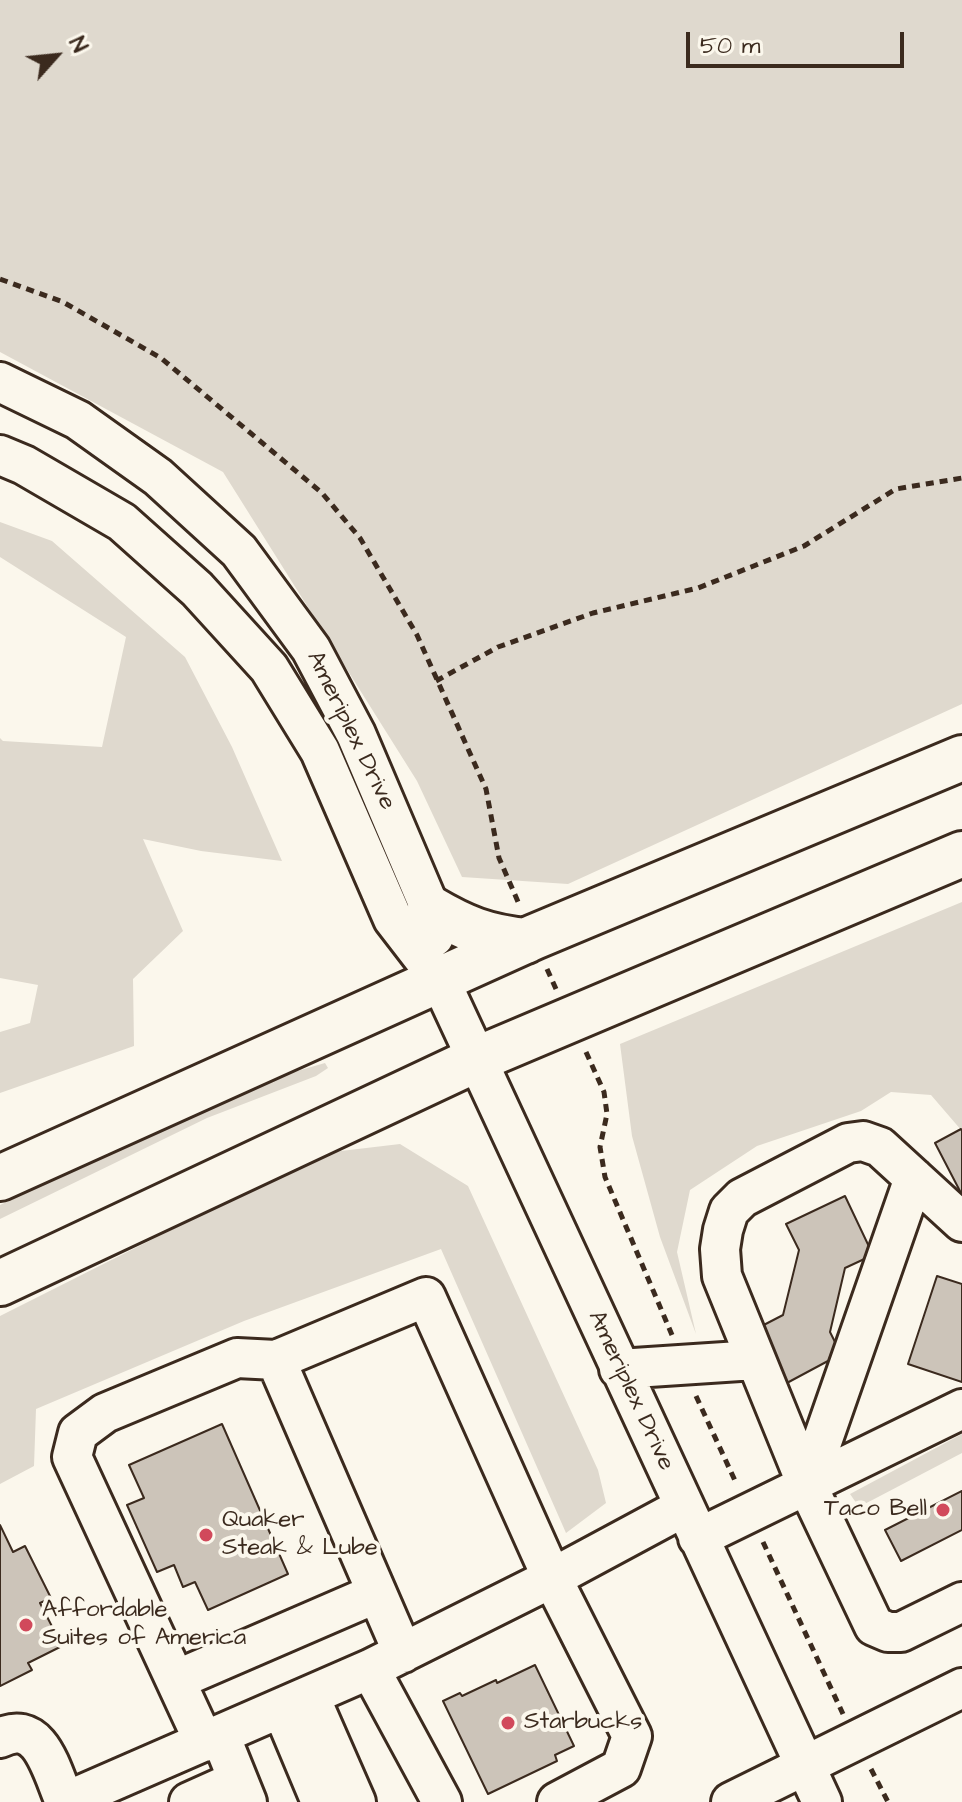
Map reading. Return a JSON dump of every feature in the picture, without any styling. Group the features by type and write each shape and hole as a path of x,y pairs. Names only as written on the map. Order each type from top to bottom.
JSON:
{"main road":[{"path":"0,1178 530,939 962,758"},
{"path":"0,1283 475,1060 578,1036 962,854"},
{"path":"430,908 461,926 492,937 530,939"}],"street":[{"name":"Ameriplex Drive","path":"0,382 78,420 158,477 239,551 311,649 356,734 430,908 440,980"},
{"name":"Ameriplex Drive","path":"0,455 24,465 122,522 197,589 269,668 320,751 393,919 440,980 822,1802"},
{"path":"962,1222 880,1147 863,1141 848,1143 742,1198 729,1211 720,1249 722,1276 755,1360 807,1485 874,1626 888,1632 901,1632 962,1602"},
{"path":"807,1485 914,1178"},
{"path":"189,1802 243,1791 176,1680 72,1457 78,1433 105,1413 237,1358 276,1360 426,1297 552,1578 632,1736 621,1768 557,1802"},
{"path":"276,1360 377,1593 387,1661 442,1802"},
{"path":"619,1369 755,1360"},
{"path":"0,1738 11,1732 27,1733 39,1743 65,1802 296,1703 552,1578 691,1522 807,1485 962,1409"},
{"path":"176,1680 377,1593"},
{"path":"731,1802 962,1688"},
{"path":"296,1703 321,1802"},
{"path":"296,1703 356,1802"}],"path":[{"path":"0,279 63,302 161,358 322,493 360,538 417,635 486,789 499,858 530,939 578,1036"},
{"path":"436,681 498,647 593,613 698,588 804,546 896,489 962,478"}],"shaded area":[{"path":"0,0 962,0 962,704 568,884 462,877 417,781 223,472 0,352"},
{"path":"0,522 52,541 185,657 232,747 282,861 201,851 143,839 183,931 133,979 134,1046 0,1093 0,1032 30,1023 38,985 0,978 0,738 3,741 102,747 126,637 0,557"},
{"path":"962,902 962,1131 931,1095 891,1092 861,1111 757,1146 690,1190 677,1252 696,1334 660,1237 632,1136 620,1044"},
{"path":"325,1063 328,1068 316,1076 207,1118 0,1219 0,1205 259,1082"},
{"path":"400,1144 468,1186 598,1470 606,1503 566,1533 441,1249 244,1321 36,1409 34,1466 0,1484 0,1316 324,1153"},
{"path":"962,1434 962,1453 859,1507 850,1494"}],"building":[{"path":"962,1131 962,1195 935,1143"},
{"path":"845,1196 873,1255 845,1268 830,1332 841,1354 785,1384 756,1329 783,1315 799,1250 786,1224"},
{"path":"937,1276 962,1284 962,1382 908,1364"},
{"name":"Quaker Steak & Lube","path":"222,1424 288,1574 208,1610 195,1582 183,1587 174,1565 157,1572 127,1505 144,1498 129,1465"},
{"name":"Taco Bell","path":"962,1491 962,1530 901,1561 885,1530"},
{"name":"Affordable Suites of America","path":"0,1525 13,1552 25,1546 51,1598 40,1603 62,1646 28,1663 32,1670 0,1686"},
{"name":"Starbucks","path":"535,1665 574,1746 555,1755 557,1761 488,1794 443,1701 496,1680 497,1683"}],"place":[{"name":"Taco Bell","path":"943,1510"},
{"name":"Quaker Steak & Lube","path":"206,1535"},
{"name":"Affordable Suites of America","path":"26,1625"},
{"name":"Starbucks","path":"508,1723"}]}
